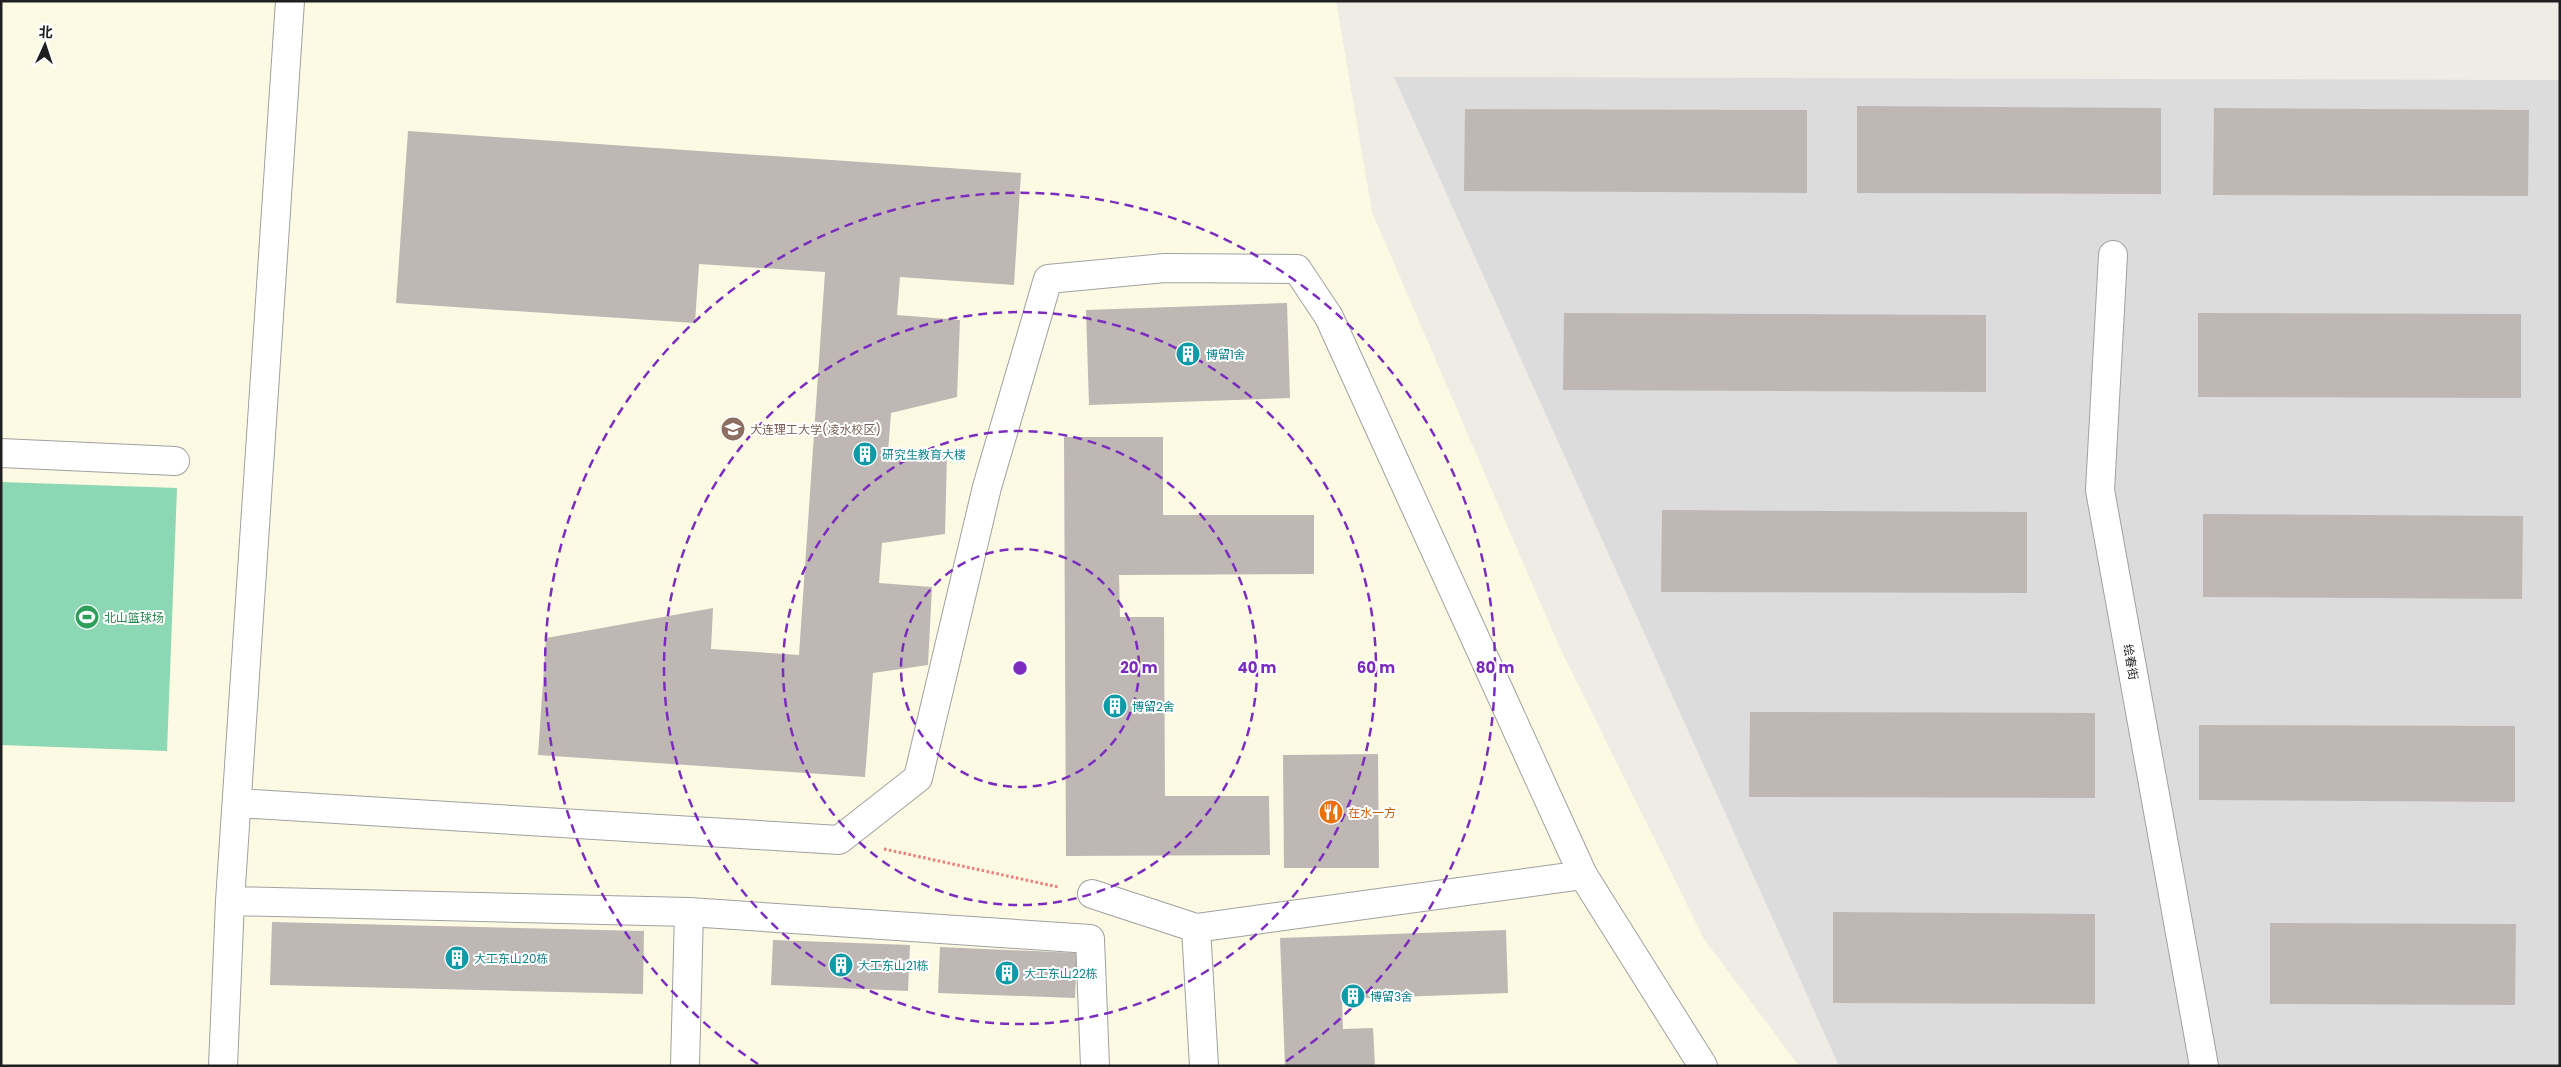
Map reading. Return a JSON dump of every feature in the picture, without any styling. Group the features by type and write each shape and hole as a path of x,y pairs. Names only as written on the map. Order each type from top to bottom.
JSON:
{"street":[{"path":"224,1066 230,901 290,1"},
{"name":"绘春街","path":"2113,256 2100,490 2204,1066"},
{"path":"237,803 839,840 918,778 987,487 1048,279 1165,268 1297,269 1330,317 1583,875 1703,1066"},
{"path":"1,453 175,461"},
{"path":"1092,894 1196,928 1583,875"},
{"path":"230,901 689,912 1090,939 1095,1066"},
{"path":"685,1066 689,912"},
{"path":"1196,928 1204,1066"}],"path":[{"path":"839,840 1092,894"}],"shaded area":[{"name":"大连理工大学(凌水校区)","path":"1,1 1336,1 1372,212 1559,646 1704,939 1799,1066 1,1066"},
{"path":"1394,77 2560,80 2560,1066 1839,1066"}],"green space":[{"name":"北山篮球场","path":"1,482 177,488 167,751 1,745"}],"building":[{"path":"1857,106 2161,108 2161,194 1857,193"},
{"path":"2214,108 2529,110 2528,196 2213,195"},
{"path":"1465,109 1807,110 1807,193 1464,191"},
{"name":"研究生教育大楼","path":"408,131 1021,173 1014,285 900,277 897,315 960,320 957,397 891,413 888,452 947,456 945,534 882,543 879,583 932,587 928,665 873,673 865,777 538,755 546,638 713,608 711,649 799,655 825,272 699,264 695,323 396,303"},
{"name":"博留1舍","path":"1287,303 1290,398 1089,405 1086,310"},
{"path":"1564,313 1986,315 1986,392 1563,390"},
{"path":"2198,313 2521,314 2521,398 2198,397"},
{"name":"博留2舍","path":"1064,437 1163,437 1163,515 1314,515 1314,574 1119,575 1120,617 1164,617 1165,796 1269,796 1270,855 1066,856"},
{"path":"1662,510 2027,512 2027,593 1661,592"},
{"path":"2203,514 2523,516 2522,599 2203,597"},
{"path":"1750,712 2095,713 2095,798 1749,797"},
{"path":"2199,725 2515,726 2515,802 2199,800"},
{"name":"在水一方","path":"1378,754 1379,868 1284,868 1283,755"},
{"path":"1833,912 2095,914 2095,1004 1833,1003"},
{"name":"大工东山20栋","path":"272,922 644,931 643,994 270,985"},
{"path":"2270,923 2516,924 2515,1005 2270,1004"},
{"name":"博留3舍","path":"1506,930 1508,993 1342,999 1343,1029 1373,1028 1375,1066 1285,1066 1280,938"},
{"name":"大工东山21栋","path":"773,940 910,945 908,991 771,985"},
{"name":"大工东山22栋","path":"940,947 1077,953 1075,998 938,993"}],"place":[{"name":"博留1舍","path":"1188,354"},
{"name":"大连理工大学(凌水校区)","path":"733,429"},
{"name":"研究生教育大楼","path":"865,454"},
{"name":"北山篮球场","path":"87,617"},
{"name":"博留2舍","path":"1115,706"},
{"name":"在水一方","path":"1331,812"},
{"name":"大工东山20栋","path":"457,958"},
{"name":"大工东山21栋","path":"841,965"},
{"name":"大工东山22栋","path":"1007,973"},
{"name":"博留3舍","path":"1353,996"}]}
